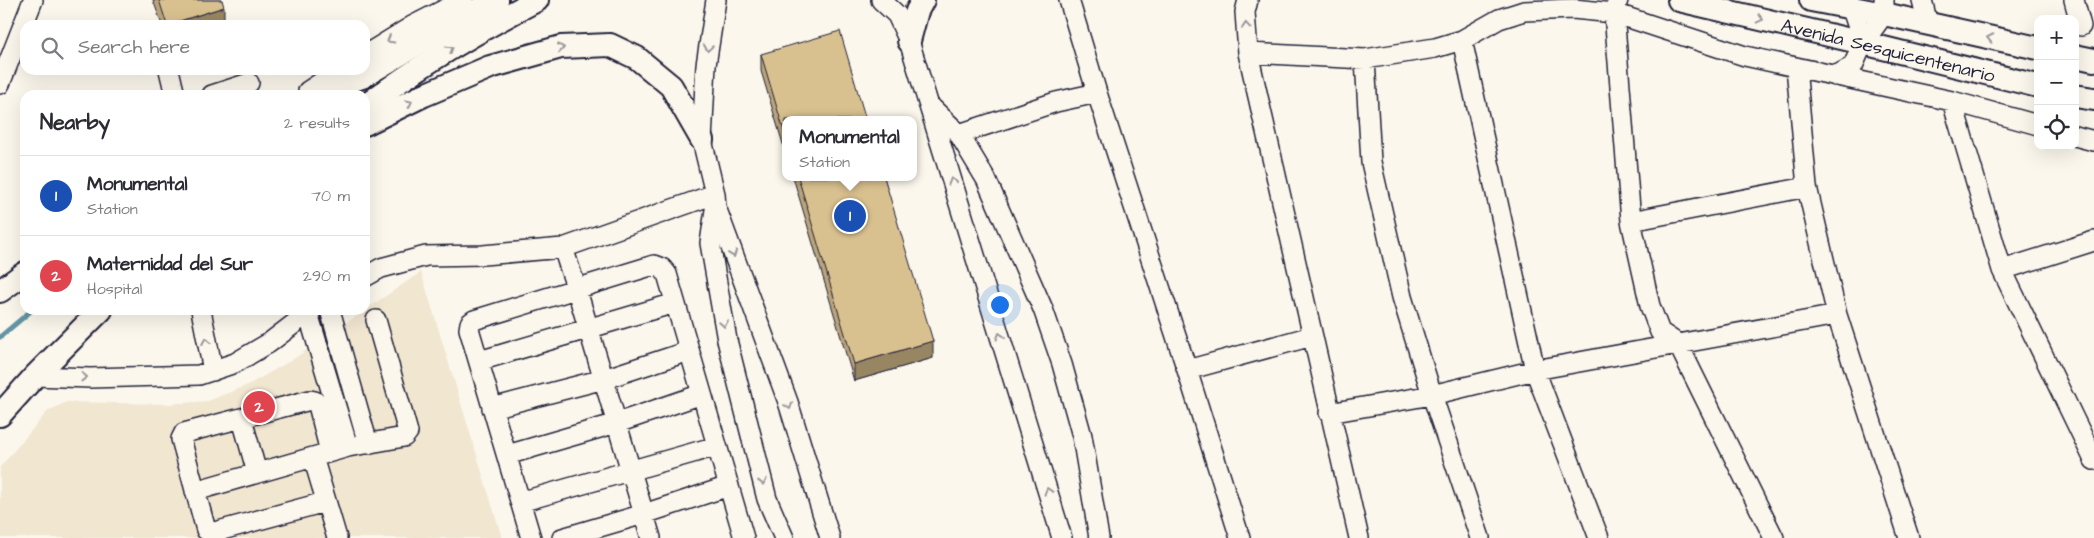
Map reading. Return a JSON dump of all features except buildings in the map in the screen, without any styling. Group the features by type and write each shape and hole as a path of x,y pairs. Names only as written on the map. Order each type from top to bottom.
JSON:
{"main road":[{"path":"370,63 497,0"},
{"path":"373,100 436,57 493,22 537,0"},
{"path":"909,42 917,11 922,0"},
{"name":"Avenida Sesquicentenario","path":"1679,0 2034,85"},
{"name":"Avenida Sesquicentenario","path":"1811,0 1884,7 1928,24 2034,47"},
{"path":"370,122 424,95 490,67 561,47 610,45 637,58 671,86 702,140"},
{"path":"2079,57 2094,60"},
{"path":"321,90 347,75"},
{"path":"2079,97 2094,99"},
{"path":"0,291 20,277"},
{"path":"0,415 97,315"}],"street":[{"path":"25,20 33,0"},
{"path":"716,0 706,65 702,140 715,200 788,402 830,538"},
{"path":"881,0 892,7 909,42 1062,538"},
{"path":"1069,0 1240,538"},
{"path":"1248,0 1245,12 1248,53 1358,538"},
{"path":"1922,0 1928,24"},
{"path":"2074,0 2081,26"},
{"path":"370,60 412,26 455,2"},
{"path":"1849,3 1863,43"},
{"path":"1248,53 1365,59 1435,48 1462,40 1499,19 1524,11 1616,7 1745,56 1952,101 2034,124"},
{"path":"1616,7 1631,221 1650,306 1660,332 1678,344 1774,538"},
{"path":"1835,76 1854,66 1863,43 1884,7"},
{"path":"0,84 20,33"},
{"path":"1462,40 1535,370 1599,538"},
{"path":"1365,59 1371,162 1402,297 1480,538"},
{"path":"1796,67 1807,187 1837,315 1909,538"},
{"path":"170,75 174,90"},
{"path":"310,90 333,75"},
{"path":"227,90 249,83"},
{"path":"959,134 1056,102 1098,93"},
{"path":"1952,101 2002,270 2094,460"},
{"path":"927,103 959,134 986,179 1046,318 1062,364 1082,436 1099,538"},
{"path":"2079,137 2094,141"},
{"path":"1631,221 1807,187"},
{"path":"370,274 381,268 426,256 483,255 563,248 715,200"},
{"path":"715,200 710,243 727,340 768,499 784,538"},
{"path":"2002,270 2094,241"},
{"path":"563,248 651,538"},
{"path":"531,538 469,329 470,323 474,320 576,287 654,265 662,268 667,274 717,446 741,537"},
{"path":"479,361 675,303"},
{"path":"203,315 213,371"},
{"path":"36,376 90,378 198,376 235,364 269,343 305,315"},
{"path":"311,315 325,371 331,452 326,502 336,538"},
{"path":"331,315 368,444"},
{"path":"1329,413 1432,394 1535,370 1837,315"},
{"path":"194,491 331,452 404,437 408,432 376,320"},
{"path":"1188,370 1312,336"},
{"path":"492,408 604,379 689,351"},
{"path":"325,371 346,365"},
{"path":"506,455 617,423 702,394"},
{"path":"326,502 211,533 206,530 194,491 182,435 315,400 331,452"},
{"path":"242,419 258,473"},
{"path":"520,502 717,446"},
{"path":"562,538 644,514 728,486"}],"shaded area":[{"path":"421,272 502,538 0,538 0,467 48,411 67,402 168,404 208,401 248,385 292,360 358,315 370,315 370,307"}],"waterway":[{"path":"0,337 26,315"}],"place":[{"name":"Monumental","path":"850,216"},
{"name":"Maternidad del Sur","path":"259,407"}]}
